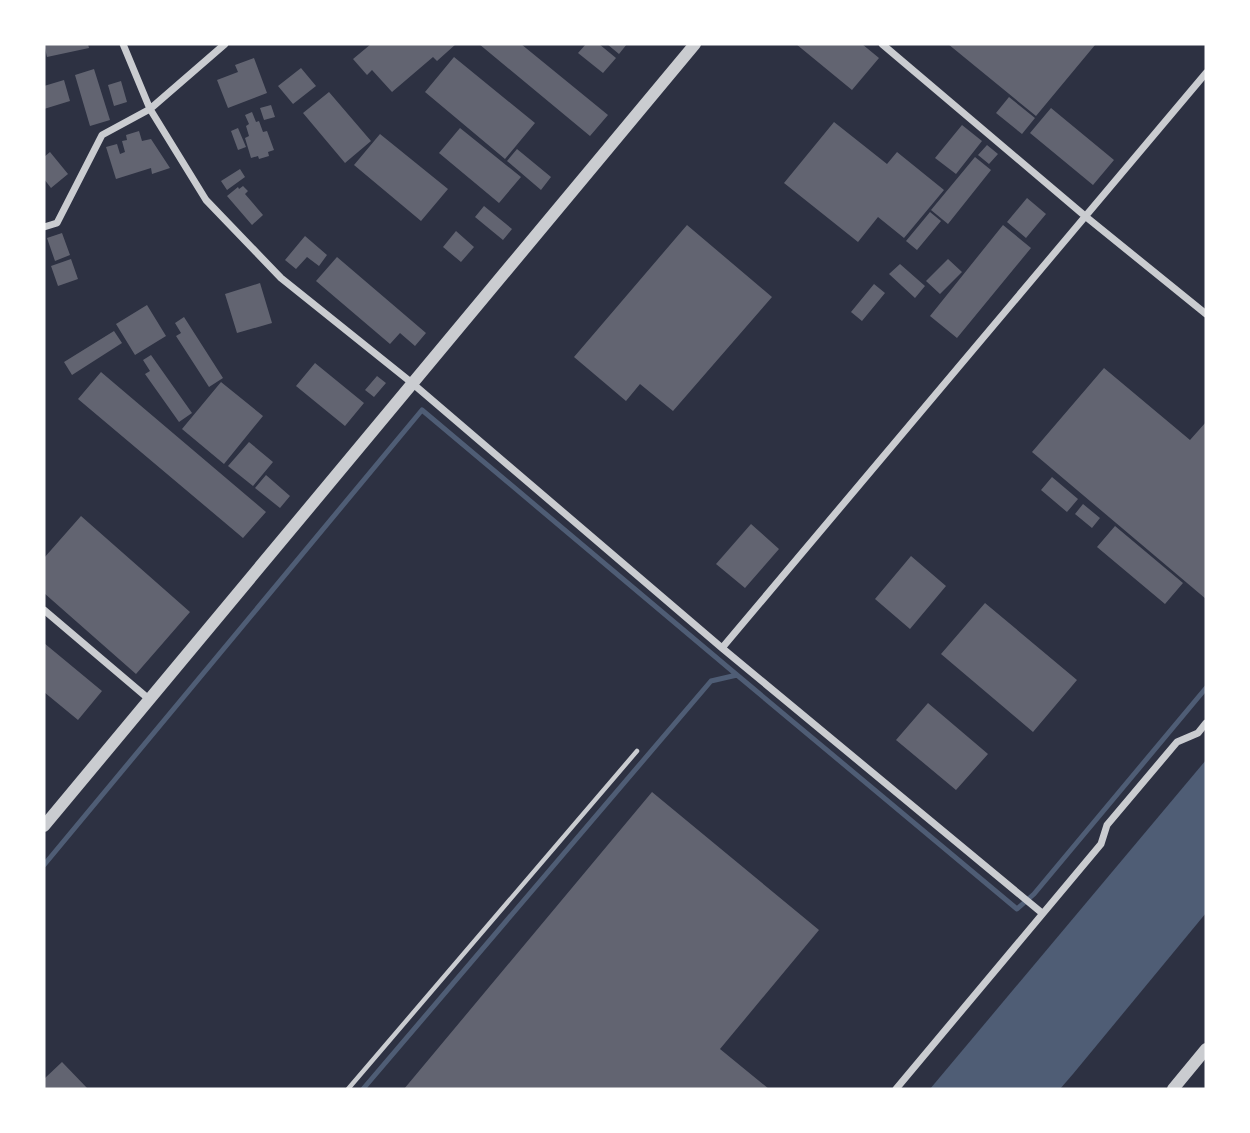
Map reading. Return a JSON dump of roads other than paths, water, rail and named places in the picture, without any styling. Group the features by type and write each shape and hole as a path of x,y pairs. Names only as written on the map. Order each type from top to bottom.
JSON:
{"street":[{"path":"123,44 150,109 206,200 281,278 412,383 722,648 1042,914"},
{"path":"44,227 57,223 102,135 150,109 225,44"},
{"path":"44,826 695,44"},
{"path":"882,44 1085,216 1206,314"},
{"path":"722,648 1206,73"},
{"path":"44,610 150,701"},
{"path":"895,1089 1101,844 1107,825 1177,742 1198,733 1206,723"},
{"path":"1173,1089 1206,1049"}],"lane":[{"path":"348,1089 637,751"}],"water":[{"path":"1206,760 1206,913 1073,1074 1060,1089 930,1089"}],"waterway":[{"path":"44,865 422,410 737,675"},
{"path":"363,1089 711,681 737,675 1017,909 1034,894 1206,688"}]}
